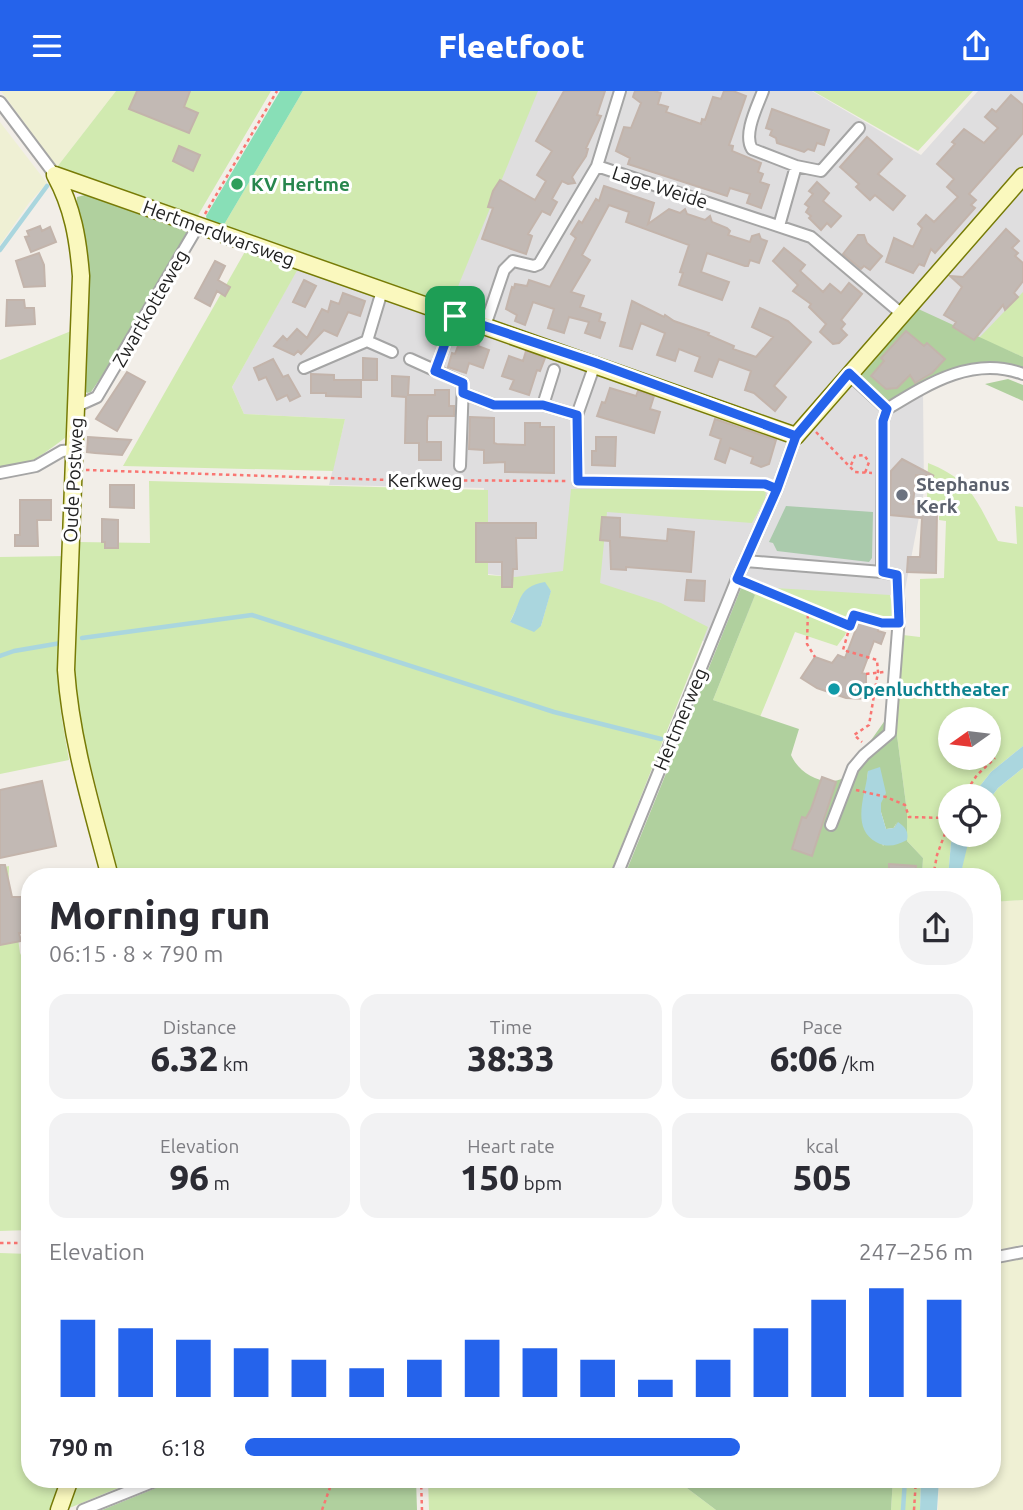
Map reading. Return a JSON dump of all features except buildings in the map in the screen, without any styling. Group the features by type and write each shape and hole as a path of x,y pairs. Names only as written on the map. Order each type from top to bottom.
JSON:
{"street":[{"path":"597,166 620,91"},
{"path":"763,91 748,135 748,143 752,149 796,166 821,171 859,128"},
{"name":"Oude Postweg","path":"0,102 55,174 70,205 78,236 81,277 66,670 76,750 108,868"},
{"name":"Lage Weide","path":"485,326 504,269 513,261 534,266 538,264 597,166 811,237 903,315"},
{"path":"779,226 796,166"},
{"name":"Hertmerdwarsweg","path":"55,174 382,291 596,363 796,436"},
{"name":"Hertmerweg","path":"620,868 737,579 777,489 796,436 1023,176"},
{"name":"Zwartkotteweg","path":"77,406 97,397 198,226"},
{"path":"367,341 382,291"},
{"path":"435,371 455,316"},
{"path":"304,368 367,341 393,352"},
{"path":"410,359 463,383 460,466"},
{"path":"578,481 577,415 596,363"},
{"path":"883,572 883,421 887,409 931,382 969,370 982,367 1009,369 1023,374"},
{"path":"554,370 543,405 577,415"},
{"path":"849,373 887,409"},
{"path":"463,393 494,405"},
{"path":"0,473 36,466 62,451 74,450"},
{"path":"745,561 897,575 899,623 890,733 870,749 853,768 831,825"},
{"path":"1001,1256 1023,1252"},
{"path":"60,1510 68,1488"},
{"path":"83,1510 138,1488"}],"path":[{"path":"198,226 276,91"},
{"path":"494,405 543,405"},
{"path":"825,441 854,471 866,473 869,462 864,455 858,455 853,458 851,465"},
{"name":"Kerkweg","path":"73,470 388,480 765,484 777,489"},
{"path":"737,579 850,626"},
{"path":"808,608 807,644 815,657"},
{"path":"870,749 854,735 869,725 878,672 877,660 843,650 854,615 882,623 899,623"},
{"path":"866,674 878,672"},
{"path":"971,784 982,770"},
{"path":"858,790 905,805 909,817 938,818"},
{"path":"935,868 940,847"},
{"path":"0,1243 21,1243"},
{"path":"321,1510 330,1488"},
{"path":"421,1488 422,1510"},
{"path":"915,1510 916,1488"}],"shaded area":[{"path":"537,91 812,91 921,155 978,91 1023,91 1023,325 923,392 924,491 904,595 788,596 708,644 626,594 482,573 484,488 329,485 345,419 244,414 232,387 305,255"}],"green space":[{"path":"1,91 116,91 57,167"},
{"path":"116,91 271,91 197,217 57,167"},
{"name":"KV Hertme","path":"280,91 303,91 222,228 208,224 206,216"},
{"path":"303,91 538,91 450,306 222,228"},
{"path":"813,91 973,91 918,151"},
{"path":"0,122 47,183 29,203 0,245"},
{"path":"85,195 189,228 132,332 91,392 87,393 83,389 88,294 76,206 77,197"},
{"path":"247,248 299,267 232,387 244,414 345,419 333,471 123,466"},
{"path":"1023,292 1023,357 979,338"},
{"path":"914,307 1023,357 1023,369 1009,363 888,401 856,372"},
{"path":"76,329 69,435 28,463 0,471 0,360"},
{"path":"1008,379 1023,385 1023,401 985,384"},
{"path":"928,463 955,477 964,485 972,494 998,541 1017,544 1015,506 1023,507 1023,746 1001,764 1001,707 938,707 938,770 993,770 982,784 938,784 938,847 951,847 949,868 922,868 923,858 907,841 907,812 895,720 903,635 920,637 920,579 944,578 946,521 939,520 939,509 935,503 927,501"},
{"path":"149,481 488,490 488,575 515,577 563,571 571,489 723,485 766,490 765,499 752,523 607,512 600,583 661,603 708,627 613,868 117,868 78,715 72,677 77,542 150,543","holes":["551,590 541,626 525,627 510,622 518,605"]},
{"path":"786,506 873,512 872,558 869,562 777,551 773,543 769,542"},
{"path":"66,556 58,677 69,760 0,774 0,557"},
{"path":"742,586 890,595 895,620 854,613 837,646 795,632 760,717 713,700 755,595"},
{"path":"742,586 755,595 713,700 799,729 791,755 795,762 814,778 830,781 845,777 886,719 895,720 907,812 907,841 923,858 922,868 628,868","holes":["868,771 881,803 886,829 893,828 883,846 867,783"]},
{"path":"1023,768 1023,900 1001,901 1001,868 962,868 966,847 1001,847 1001,786"},
{"path":"9,866 8,898 13,902 21,955 21,1230 0,1231 0,868"},
{"path":"1023,900 1023,1245 1001,1249 1001,901"},
{"path":"0,1253 21,1254 21,1488 61,1488 54,1510 0,1510"},
{"path":"1023,1256 1023,1510 938,1510 939,1488 1001,1488 1001,1261"},
{"path":"74,1488 118,1488 67,1509"},
{"path":"156,1488 416,1488 417,1510 102,1510"},
{"path":"428,1488 687,1488 716,1510 429,1510"},
{"path":"687,1488 892,1488 891,1510 716,1510"},
{"path":"892,1488 921,1488 920,1510 891,1510"}],"water":[{"path":"545,582 551,591 541,626 534,632 510,622 525,591"},
{"path":"1023,746 1023,768 1001,786 982,784 993,770 1001,770 1001,764"},
{"path":"880,767 886,793 881,803 881,812 886,829 894,828 898,822 907,834 907,840 899,844 880,844 868,836 863,828 862,809 868,771"},
{"path":"951,847 967,847 962,868 949,868"},
{"path":"921,1488 938,1488 937,1510 920,1510"}],"waterway":[{"path":"0,250 47,186"},
{"path":"82,638 252,615 554,712 661,739"},
{"path":"0,656 61,643"},
{"path":"903,1510 904,1488"}],"place":[{"name":"KV Hertme","path":"237,184"},
{"name":"Stephanus Kerk","path":"902,495"},
{"name":"Openluchttheater","path":"834,689"}],"route":[{"path":"455,316 435,371 463,383 463,393 494,405 543,405 577,415 578,481 765,484 777,489 796,436 849,373 887,409 883,421 883,572 897,575 899,623 882,623 854,615 850,626 737,579 777,489 785,470 796,436 596,363 455,316"}]}
